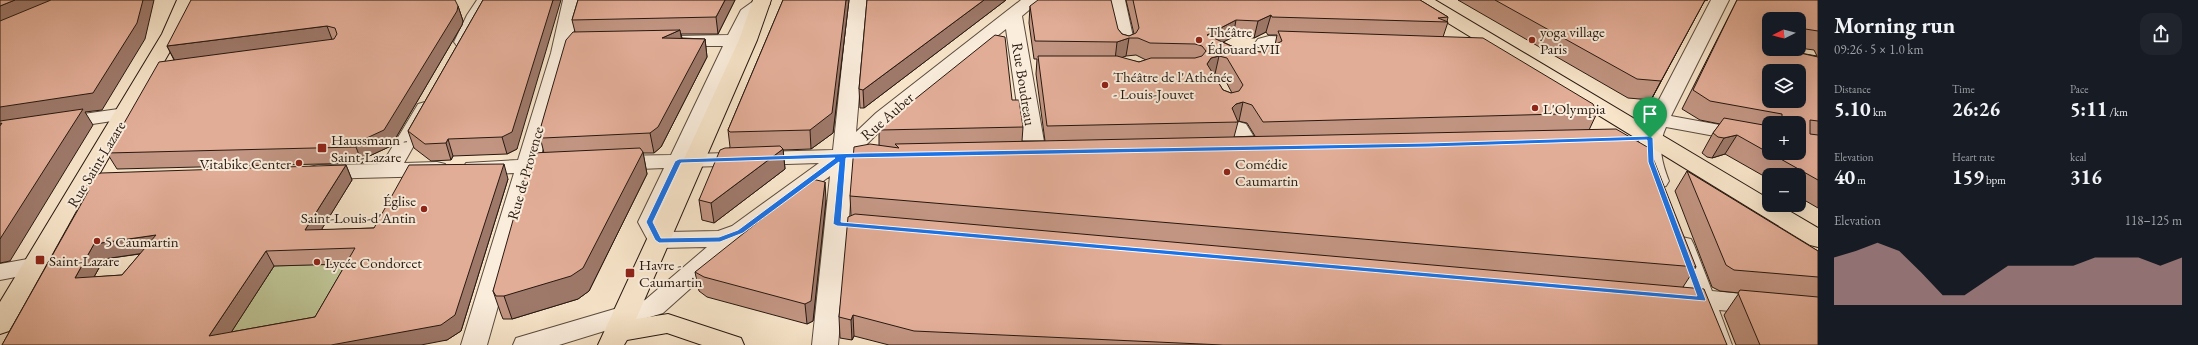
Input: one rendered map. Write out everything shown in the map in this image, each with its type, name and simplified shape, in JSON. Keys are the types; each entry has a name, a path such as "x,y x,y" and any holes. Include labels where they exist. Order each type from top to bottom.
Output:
{"main road":[{"name":"Rue Saint-Lazare","path":"0,324 33,266 87,180 171,34 186,0"},
{"path":"1422,0 1615,115 1654,129 1677,154 1818,240"},
{"path":"618,331 659,240 686,161 742,40 762,2"},
{"path":"618,331 656,324 664,313 731,345"}],"street":[{"name":"Rue de Provence","path":"474,345 563,44 572,0"},
{"path":"825,345 858,0"},
{"name":"Rue Auber","path":"664,313 741,231 842,156 882,117 1032,0"},
{"path":"1116,0 1126,57"},
{"path":"453,60 472,26 476,3"},
{"path":"1665,199 1651,162 1654,129 1712,6"},
{"name":"Rue Boudreau","path":"1013,15 1028,66 1034,153"},
{"path":"661,42 742,40"},
{"path":"1264,43 1269,41 1323,43"},
{"path":"563,44 582,44"},
{"path":"1466,48 1505,49"},
{"path":"149,72 171,69"},
{"path":"389,170 433,93"},
{"path":"0,132 125,114"},
{"path":"1619,139 1654,129 1692,126 1762,139"},
{"path":"1239,128 1250,148"},
{"path":"599,164 901,155"},
{"path":"301,173 576,164"},
{"path":"87,180 109,179"},
{"path":"1673,222 1719,345"},
{"path":"837,224 904,230"},
{"name":"Rue Auber","path":"659,240 720,239 741,231"},
{"path":"3,272 33,266"},
{"path":"1656,296 1818,310"},
{"path":"526,345 618,331"}],"green space":[{"path":"361,263 323,333 223,345 274,266"}],"building":[{"path":"0,0 15,0 0,6"},
{"path":"51,0 143,0 137,23 93,93 0,107 0,21"},
{"path":"191,0 455,0 458,6 457,11 384,130 358,142 356,147 107,153 159,62 334,39 337,34 335,28 327,26 167,46"},
{"path":"483,0 553,0 512,132 502,137 448,139 446,143 425,144 408,131"},
{"path":"578,0 725,0 716,17 572,20"},
{"path":"783,0 846,0 832,113 810,130 730,132 728,130"},
{"path":"867,0 984,0 863,90 859,89"},
{"path":"1038,0 1111,0 1118,29 1122,34 1129,36 1136,33 1139,28 1133,0 1420,0 1448,17 1438,18 1448,22 1272,17 1271,15 1258,21 1236,20 1207,35 1242,51 1261,52 1282,41 1278,31 1483,38 1593,104 1597,113 1263,122 1252,105 1243,102 1236,104 1232,108 1238,122 1047,126 1038,56 1117,56 1139,62 1151,58 1195,58 1202,56 1206,51 1202,46 1195,44 1150,43 1138,38 1129,38 1117,42 1035,41 1030,6","holes":["1219,56 1227,58 1243,85 1239,91 1231,93 1223,90 1207,64 1211,58"]},
{"path":"1495,0 1705,0 1661,81 1637,79"},
{"path":"1737,0 1818,0 1818,31 1806,29 1806,12 1762,12 1762,56 1806,56 1806,54 1818,57 1818,121 1810,120 1810,134 1818,135 1818,180 1806,173 1806,168 1797,168 1782,160 1806,160 1806,116 1782,116 1782,114 1710,101 1693,90"},
{"path":"680,30 662,38 705,39 658,127 650,133 543,138 539,133 566,40 573,32"},
{"path":"995,35 1005,37 1012,100 1019,100 1023,127 880,130 879,128"},
{"path":"83,109 0,239 0,126 2,123 0,124 0,121"},
{"path":"1724,118 1762,125 1762,149 1737,135 1724,138 1718,137 1713,133"},
{"path":"1616,129 1649,148 1696,267 850,196 854,147 870,144 899,148 895,144"},
{"path":"780,146 783,149 711,203 699,200 720,150 725,148"},
{"path":"640,148 643,152 583,268 571,276 504,296 496,296 493,291 532,153"},
{"path":"504,164 455,315 441,325 331,345 2,345 89,190 84,191 91,177 101,173 346,165 305,230 374,228 409,165","holes":["156,235 122,275 75,278 94,244","355,248 315,317 209,336 266,251"]},
{"path":"1687,171 1818,251 1818,277 1734,270 1726,265"},
{"path":"812,179 825,182 811,301 805,304 704,277 695,272"},
{"path":"855,214 1704,289 1727,345 1223,345 914,331 853,315 851,320 839,317 848,217"},
{"path":"1740,290 1818,297 1818,345 1760,345 1738,293"}],"place":[{"name":"Théâtre Édouard VII","path":"1199,40"},
{"name":"yoga village Paris","path":"1532,40"},
{"name":"Théâtre de l'Athénée - Louis-Jouvet","path":"1105,85"},
{"name":"L'Olympia","path":"1535,108"},
{"name":"Haussmann - Saint-Lazare","path":"322,148"},
{"name":"Vitabike Center","path":"299,163"},
{"name":"Comédie Caumartin","path":"1227,172"},
{"name":"Église Saint-Louis-d'Antin","path":"424,209"},
{"name":"5 Caumartin","path":"97,241"},
{"name":"Saint-Lazare","path":"40,260"},
{"name":"Lycée Condorcet","path":"317,262"},
{"name":"Havre - Caumartin","path":"630,273"}],"route":[{"path":"1650,138 1651,162 1702,300 837,224 842,173 842,156 741,231 720,239 659,240 650,222 679,161 862,155 1429,145 1595,141 1650,138"}]}
